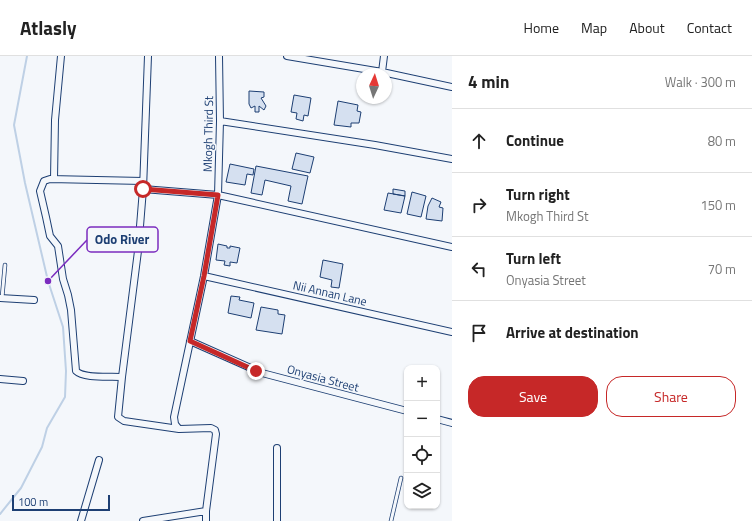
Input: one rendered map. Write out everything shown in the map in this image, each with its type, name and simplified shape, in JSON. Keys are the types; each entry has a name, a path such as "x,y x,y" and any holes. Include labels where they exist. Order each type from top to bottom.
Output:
{"street":[{"path":"54,179 56,120 61,56"},
{"path":"148,56 143,189 138,259 118,417 120,420 212,428 215,430 216,434 206,521"},
{"name":"Mkogh Third St","path":"177,426 174,417 204,276 218,195 220,121 219,56"},
{"path":"286,56 358,68"},
{"path":"382,68 384,56"},
{"path":"392,74 452,87"},
{"path":"220,121 375,145 452,159"},
{"path":"122,377 87,376 76,371 71,310 68,295 62,279 58,246 50,236 40,191 44,181 54,179 143,181"},
{"path":"143,189 218,195 452,248"},
{"name":"Nii Annan Lane","path":"204,276 452,332"},
{"path":"1,298 34,300"},
{"name":"Onyasia Street","path":"190,341 262,373 404,410"},
{"path":"0,379 23,381"},
{"path":"440,420 452,423"},
{"path":"277,448 277,521"},
{"path":"81,521 99,460"},
{"path":"143,521 206,511"}],"lane":[{"path":"1,298 5,265"},
{"path":"390,521 401,478"}],"building":[{"path":"249,91 264,92 264,97 261,98 266,106 264,110 259,106 259,112 255,112 255,106 251,108 249,104"},
{"path":"294,95 311,98 308,116 304,115 303,121 296,119 297,113 291,112"},
{"path":"338,101 358,105 357,111 361,112 359,123 351,123 351,127 334,125"},
{"path":"296,153 314,157 310,173 292,169"},
{"path":"230,164 254,169 253,175 247,174 245,185 226,182"},
{"path":"256,166 308,176 302,204 288,201 291,186 265,180 262,195 251,193"},
{"path":"393,189 405,191 405,196 393,194"},
{"path":"412,192 426,196 421,217 407,214"},
{"path":"388,193 405,196 401,213 384,210"},
{"path":"432,198 441,202 439,207 443,208 442,221 426,219 428,206"},
{"path":"218,244 227,246 227,248 230,248 230,246 240,248 237,263 230,262 230,266 224,265 225,261 216,260"},
{"path":"323,260 343,264 339,288 331,287 332,280 320,277"},
{"path":"231,296 240,297 239,300 254,303 251,318 228,313"},
{"path":"261,307 278,310 278,314 285,315 282,334 256,330"}],"waterway":[{"path":"0,514 21,488 42,447 47,428 65,397 66,371 63,327 48,281 25,183 14,125 27,56"}],"place":[{"name":"Odo River","path":"48,281"}],"route":[{"path":"143,189 218,195 204,276 190,341 256,371"}]}
